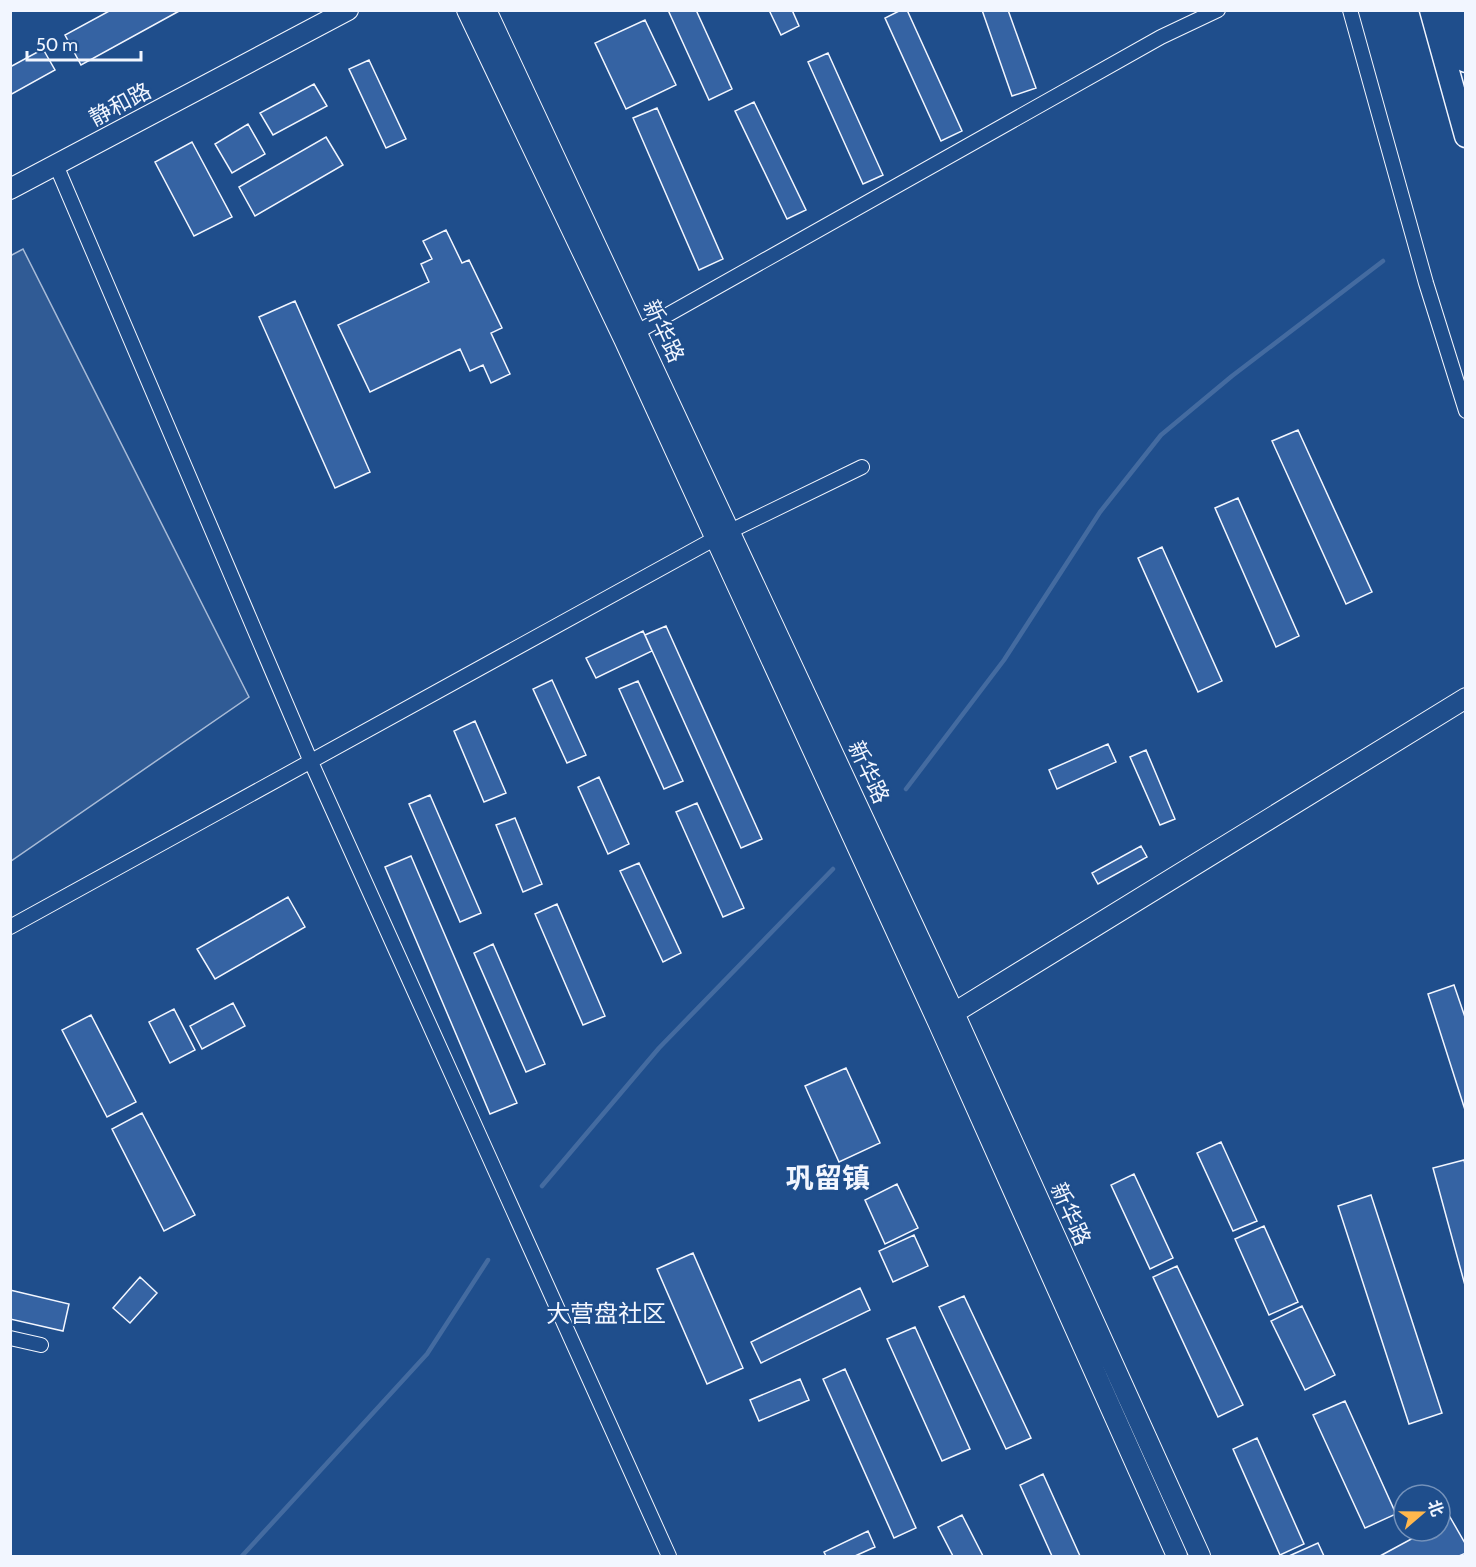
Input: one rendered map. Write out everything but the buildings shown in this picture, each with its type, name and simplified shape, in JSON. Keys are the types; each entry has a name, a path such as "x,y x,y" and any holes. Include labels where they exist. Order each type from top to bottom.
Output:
{"main road":[{"name":"静和路","path":"10,189 348,10"},
{"name":"新华路","path":"467,10 631,335"},
{"name":"新华路","path":"486,10 723,535 1200,1557"},
{"path":"1431,10 1466,136"},
{"path":"1452,10 1466,61"},
{"path":"946,1017 1466,698"},
{"name":"新华路","path":"946,1017 1177,1557"}],"street":[{"path":"631,335 1161,37 1218,10"},
{"path":"1350,10 1426,284 1466,411"},
{"path":"56,165 311,762 669,1557"},
{"path":"10,927 723,535 862,467"},
{"path":"10,1338 41,1345"}],"shaded area":[{"path":"23,249 249,697 11,861 10,256"}],"waterway":[{"path":"906,789 1004,660 1100,512 1161,435 1232,376 1383,261"},
{"path":"542,1186 659,1048 833,869"},
{"path":"242,1556 427,1354 488,1260"}],"district":[{"name":"巩留镇","path":"828,1178"},
{"name":"大营盘社区","path":"606,1314"}]}
